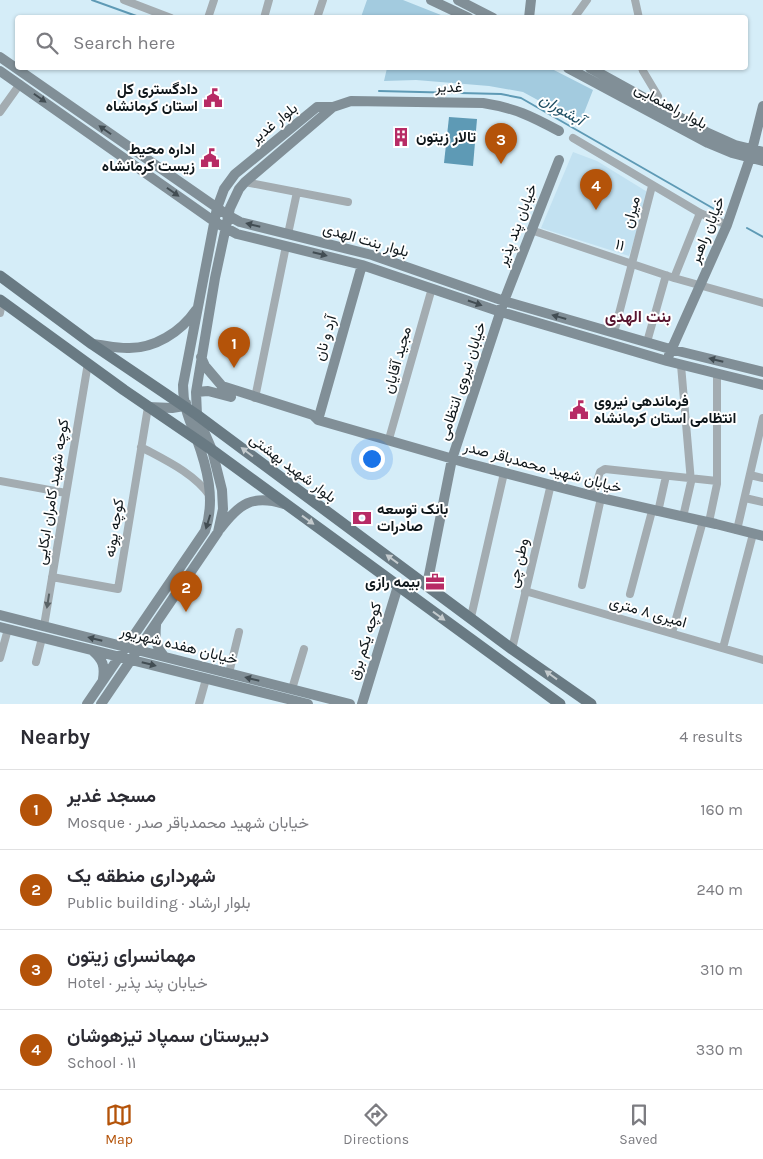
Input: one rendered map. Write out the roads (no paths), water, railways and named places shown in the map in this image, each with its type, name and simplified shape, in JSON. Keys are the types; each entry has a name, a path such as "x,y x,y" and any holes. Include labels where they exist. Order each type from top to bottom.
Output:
{"main road":[{"path":"431,0 463,15"},
{"path":"458,0 472,3 489,15"},
{"path":"529,15 530,0"},
{"name":"بلوار بنت الهدی","path":"0,57 15,67"},
{"name":"بلوار بنت الهدی","path":"0,70 215,222 236,234 362,264 501,312 681,365 763,385"},
{"name":"بلوار بنت الهدی","path":"19,70 240,222 372,255 504,301 670,349 763,372"},
{"name":"بلوار راهنمایی","path":"572,70 732,154 763,152"},
{"name":"بلوار راهنمایی","path":"594,70 763,161"},
{"name":"غدیر","path":"333,107 351,102 483,103 522,111 559,131"},
{"name":"خیابان راهبر","path":"667,361 670,349 701,285 726,225 751,154 763,106"},
{"name":"بلوار غدیر","path":"184,406 183,385 217,208 224,188 235,174 317,107 333,107"},
{"name":"بلوار غدیر","path":"197,415 196,392 200,357 215,278 233,201 245,182 333,107"},
{"name":"خیابان پند پذیر","path":"501,312 559,160"},
{"name":"آرد و نان","path":"318,420 362,264"},
{"name":"بلوار شهید بهشتی","path":"0,276 92,344 197,415 512,649 590,704"},
{"path":"1,305 212,450 560,704"},
{"path":"92,344 126,348 150,344 170,335 191,318 198,308"},
{"name":"خیابان نیروی انتظامی","path":"427,585 452,459 501,312"},
{"name":"خیابان شهید محمدباقر صدر","path":"200,357 222,386 313,415 318,420 504,473 763,536"},
{"name":"خیابان شهید محمدباقر صدر","path":"196,392 208,390 312,422 318,420"},
{"path":"148,407 172,408 184,406 196,392"},
{"path":"87,704 205,531 210,517 211,497 206,470 184,406"},
{"path":"197,415 212,450 218,470 223,502 218,532"},
{"path":"252,480 256,470 264,465"},
{"path":"101,704 233,511 249,502 262,500 286,504"},
{"path":"174,575 184,582"},
{"name":"کوچه یکم برق","path":"362,704 398,586"},
{"name":"خیابان هفده شهریور","path":"0,615 229,673 308,704"},
{"path":"157,623 156,644 164,656"},
{"name":"خیابان هفده شهریور","path":"4,628 206,679 350,704"},
{"path":"92,650 104,663 103,680"}],"street":[{"path":"124,0 163,15"},
{"path":"209,15 214,0"},
{"path":"265,15 269,0"},
{"path":"318,15 323,0"},
{"path":"576,15 587,0"},
{"path":"636,0 638,15"},
{"path":"643,70 658,96"},
{"path":"0,112 20,84"},
{"path":"0,98 10,98"},
{"path":"573,138 652,186 700,213 726,225"},
{"path":"245,182 348,202"},
{"name":"میران","path":"614,333 652,186"},
{"path":"288,234 297,192"},
{"path":"674,278 700,213"},
{"name":"۱۱","path":"531,230 674,278 763,303"},
{"path":"255,398 286,246"},
{"path":"647,342 666,275"},
{"name":"مجید آقایان","path":"389,439 432,288"},
{"name":"کوچه شهید کامران ابکایی","path":"44,626 88,363"},
{"path":"681,365 690,479 683,517"},
{"path":"672,633 717,481 717,374"},
{"name":"کوچه پونه","path":"52,577 118,589 148,407"},
{"path":"737,530 750,475 759,453 763,418"},
{"path":"141,447 177,467 205,489 211,497"},
{"path":"582,585 600,472 605,469 717,481"},
{"path":"471,617 504,473"},
{"path":"750,475 763,478"},
{"path":"630,594 666,476"},
{"path":"0,481 66,493"},
{"name":"وطن چی","path":"512,649 550,484"},
{"path":"744,498 763,502"},
{"path":"723,648 752,534"},
{"name":"امیری ۸ متری","path":"525,592 763,660"},
{"path":"0,658 4,628"},
{"path":"229,673 239,632"},
{"path":"36,662 42,638"},
{"path":"285,694 304,649"},
{"path":"199,704 206,679"}],"waterway":[{"name":"آبشوران","path":"92,0 134,15"},
{"name":"آبشوران","path":"379,91 501,94 521,98 716,210"},
{"name":"آبشوران","path":"747,228 763,237"}],"place":[{"name":"دادگستری کل استان کرمانشاه","path":"213,98"},
{"name":"تالار زیتون","path":"401,137"},
{"name":"اداره محیط زیست کرمانشاه","path":"210,158"},
{"name":"مهمانسرای زیتون","path":"501,164"},
{"name":"دبیرستان سمپاد تیزهوشان","path":"596,210"},
{"name":"مسجد غدیر","path":"234,368"},
{"name":"فرماندهی نیروی انتظامی استان کرمانشاه","path":"579,410"},
{"name":"بانک توسعه صادرات","path":"362,518"},
{"name":"بیمه رازی","path":"435,582"},
{"name":"شهرداری منطقه یک","path":"186,612"}],"district":[{"name":"بنت الهدی","path":"638,316"}]}
